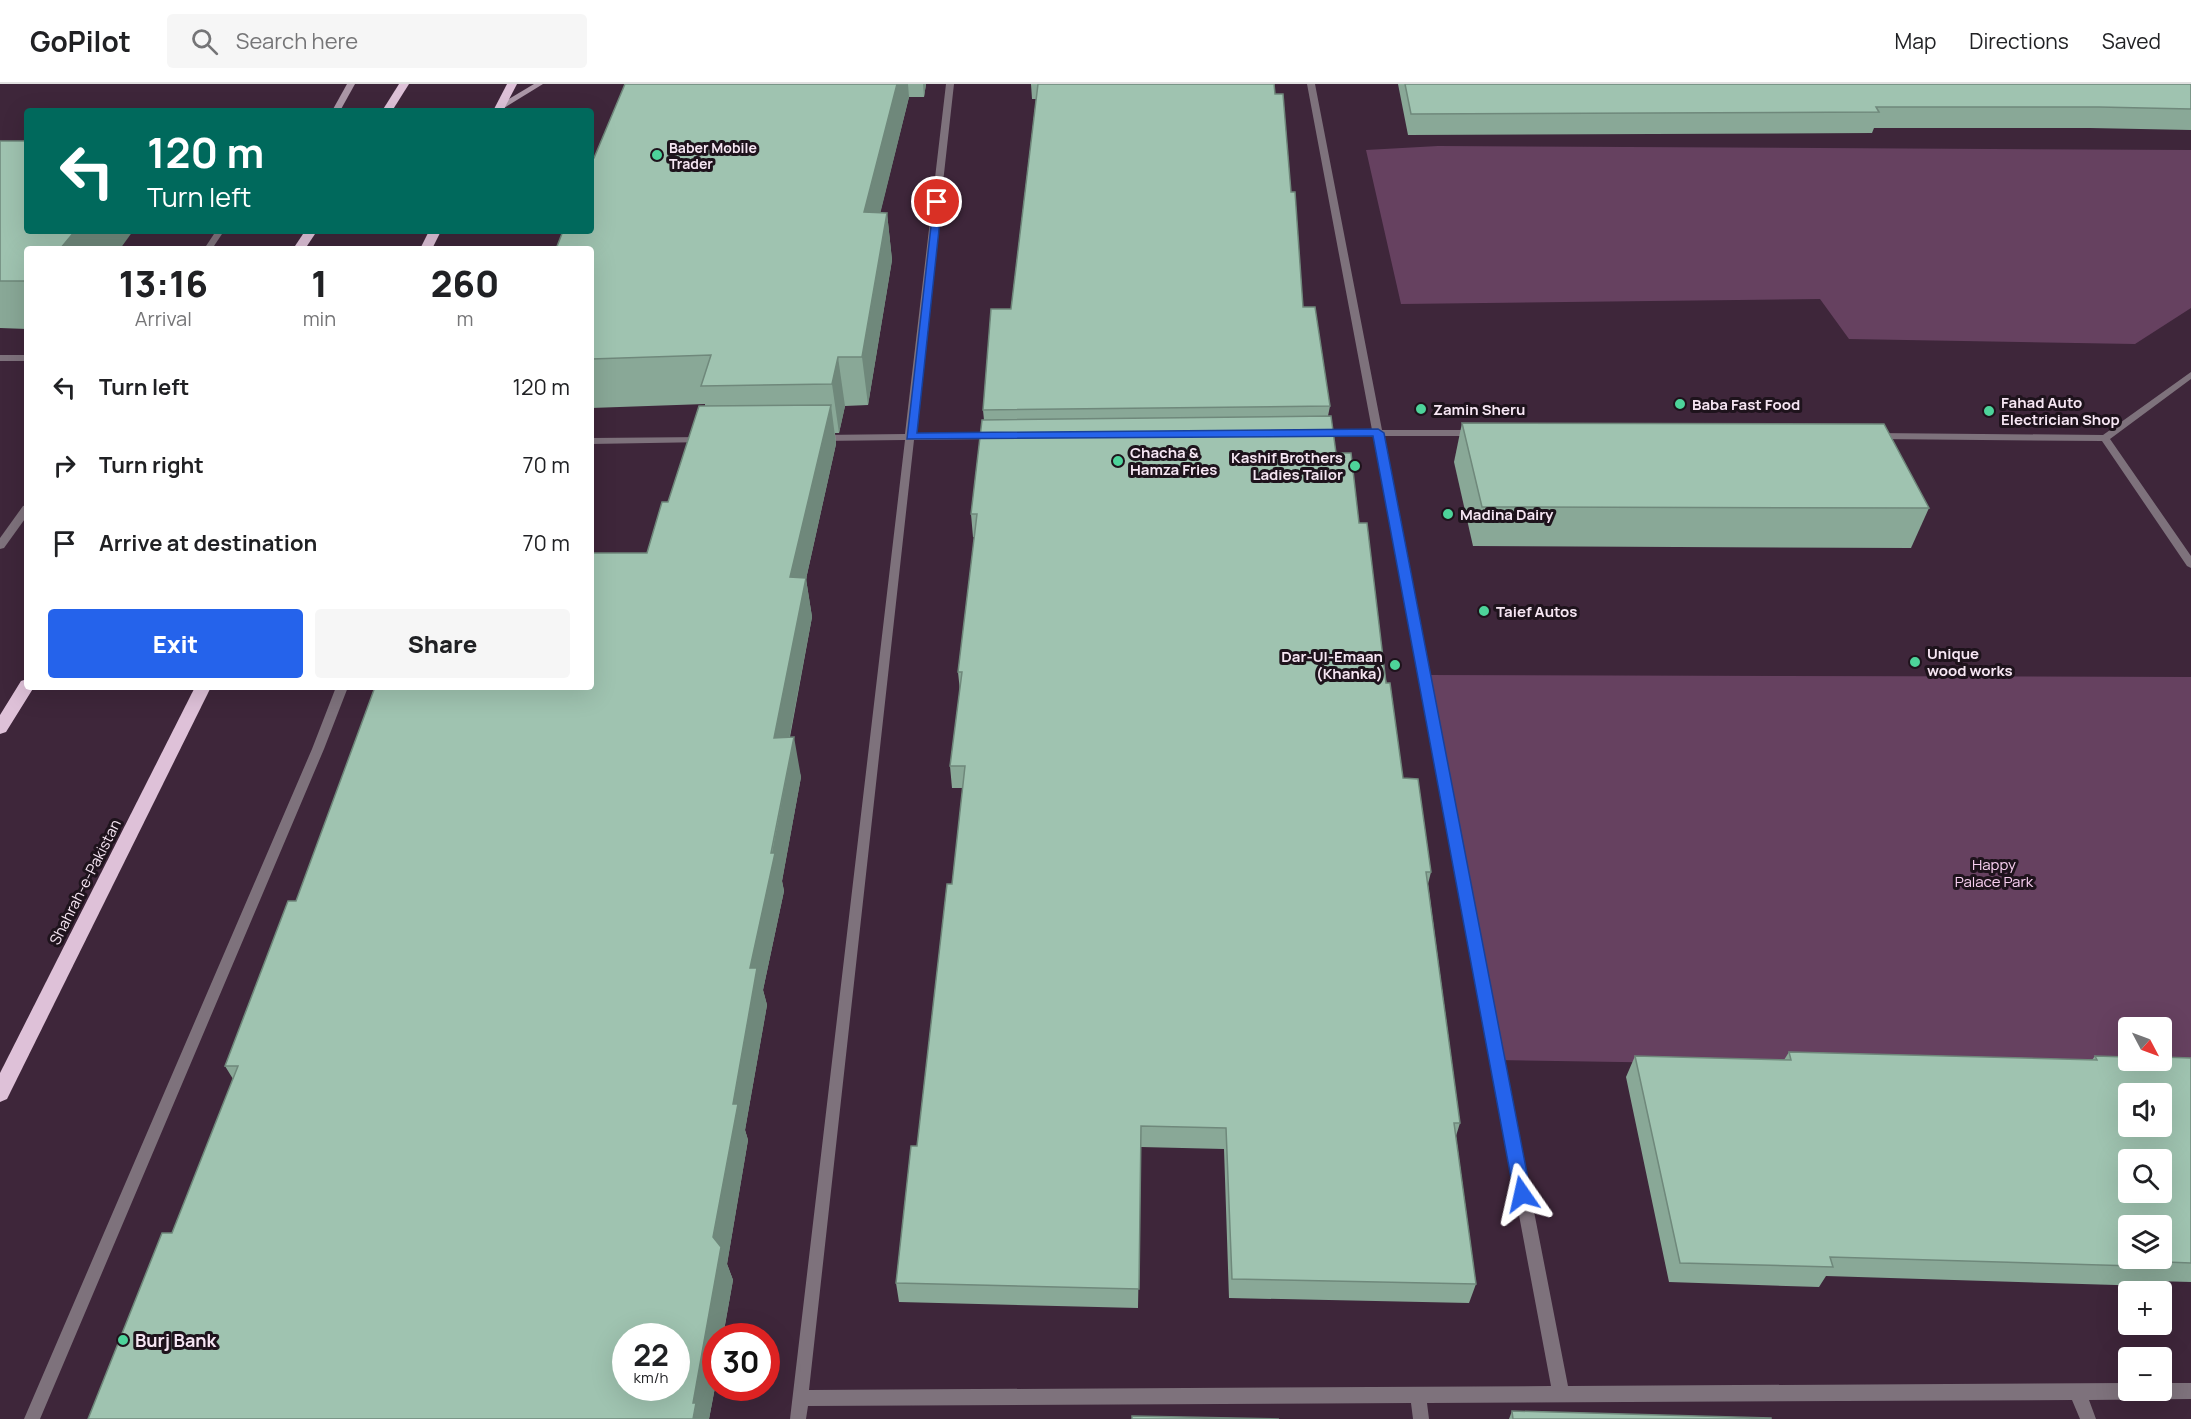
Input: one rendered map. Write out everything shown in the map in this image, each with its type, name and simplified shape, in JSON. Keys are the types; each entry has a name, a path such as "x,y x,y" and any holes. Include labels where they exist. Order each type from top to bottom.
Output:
{"highway":[{"path":"389,108 404,84"},
{"path":"499,108 512,84"},
{"path":"0,728 24,690"},
{"name":"Shahrah-e-Pakistan","path":"0,1092 201,690"}],"main road":[{"path":"338,108 351,84"},
{"path":"499,108 539,84"}],"street":[{"path":"798,1419 950,84"},
{"path":"1311,84 1561,1394"},
{"path":"0,358 24,358"},
{"path":"1867,436 2105,438 2191,375"},
{"path":"1306,433 1485,434"},
{"path":"804,438 1007,436"},
{"path":"2105,438 2191,564"},
{"path":"594,441 721,439"},
{"path":"0,546 24,512"},
{"path":"32,1419 304,782 341,690"},
{"path":"2077,1391 2088,1419"},
{"path":"801,1398 2191,1391"},
{"path":"1418,1394 1421,1419"}],"green space":[{"path":"1438,146 2191,150 2191,308 2135,344 1849,339 1820,299 1401,304 1366,150"},
{"name":"Happy Palace Park","path":"1424,675 2191,677 2191,1071 2172,1071 2172,1017 2118,1017 2118,1070 1497,1060"}],"building":[{"path":"625,84 897,84 864,212 887,213 862,357 838,357 832,384 701,386 711,355 594,359 594,246 557,246 562,234 594,234 594,158"},
{"path":"1038,84 1274,84 1275,94 1283,94 1291,192 1295,192 1303,307 1315,307 1330,406 983,410 991,309 1011,309"},
{"path":"1405,84 2191,84 2191,109 1876,107 1879,112 1411,114"},
{"path":"0,141 24,141 24,234 72,234 62,246 24,246 24,281 0,281"},
{"path":"831,405 790,577 806,578 774,738 794,737 771,853 775,853 750,968 757,968 733,1104 738,1104 713,1237 721,1247 707,1323 702,1323 702,1353 693,1403 696,1403 693,1419 88,1419 162,1233 172,1233 238,1066 225,1066 288,901 296,901 374,690 594,690 594,553 647,553 662,502 668,502 699,406"},
{"path":"1331,416 1336,453 1351,453 1359,523 1367,523 1386,683 1390,683 1403,778 1418,779 1431,872 1426,872 1460,1123 1454,1123 1476,1284 1232,1279 1226,1128 1141,1126 1139,1289 896,1283 911,1146 917,1146 947,884 952,884 965,766 950,766 962,672 958,672 977,514 971,514 982,420"},
{"path":"1462,423 1884,424 1929,508 1482,507"},
{"path":"1789,1052 2097,1060 2095,1056 2118,1057 2118,1071 2172,1071 2172,1057 2191,1058 2191,1263 2172,1262 2172,1215 2118,1215 2118,1265 1830,1257 1833,1267 1680,1263 1635,1056 1791,1060"},
{"path":"1512,1411 1771,1418 1771,1419 1513,1419"},
{"path":"1132,1416 1279,1419 1132,1419"}],"place":[{"name":"Baber Mobile Trader","path":"657,155"},
{"name":"Baba Fast Food","path":"1680,404"},
{"name":"Zamin Sheru","path":"1421,409"},
{"name":"Fahad Auto Electrician Shop","path":"1989,411"},
{"name":"Chacha & Hamza Fries","path":"1118,461"},
{"name":"Kashif Brothers Ladies Tailor","path":"1355,466"},
{"name":"Madina Dairy","path":"1448,514"},
{"name":"Taief Autos","path":"1484,611"},
{"name":"Unique wood works","path":"1915,662"},
{"name":"Dar-Ul-Emaan (Khanka)","path":"1395,665"},
{"name":"Burj Bank","path":"123,1340"}],"route":[{"path":"937,202 911,437 1378,433 1522,1194"}]}
